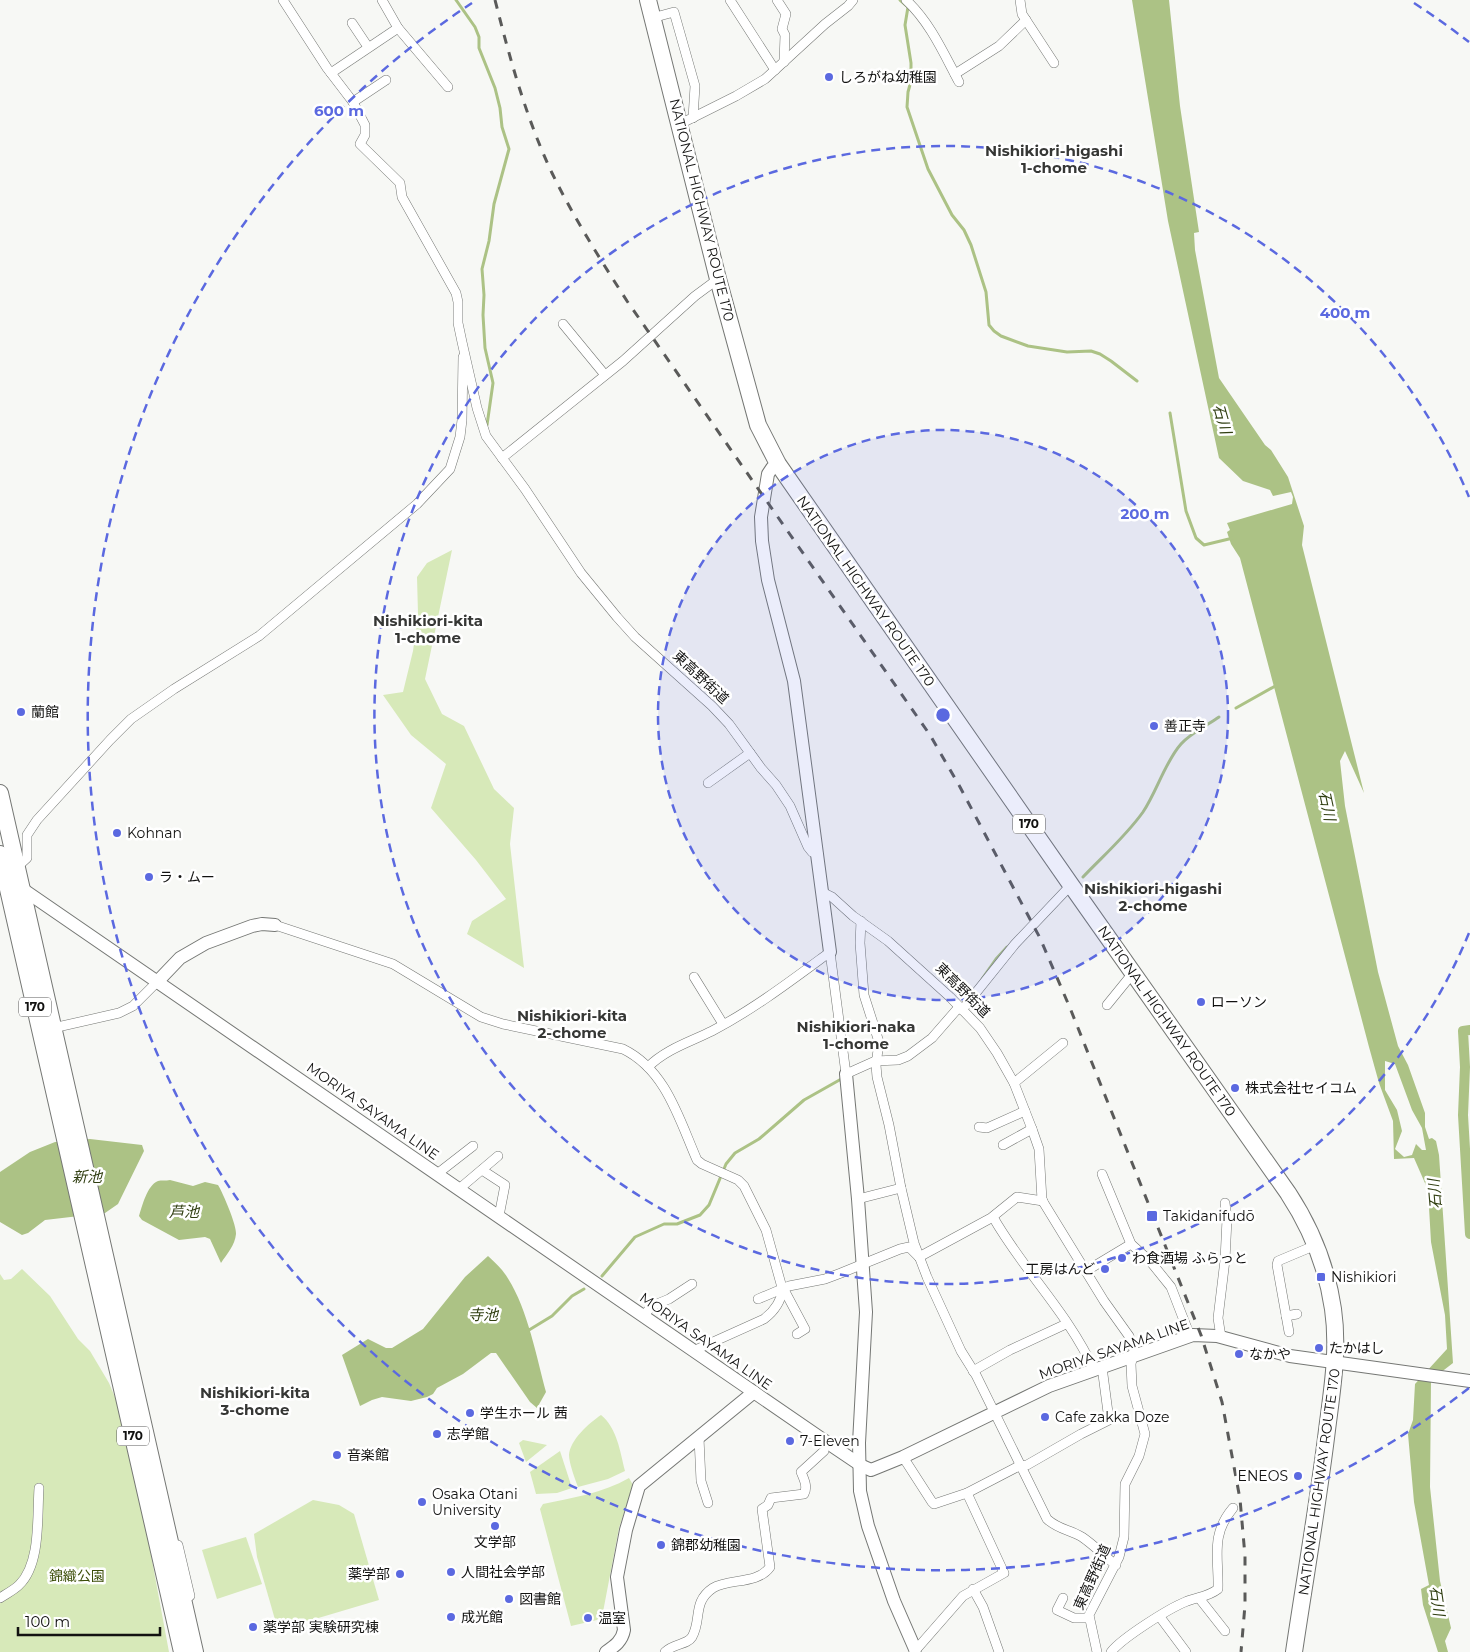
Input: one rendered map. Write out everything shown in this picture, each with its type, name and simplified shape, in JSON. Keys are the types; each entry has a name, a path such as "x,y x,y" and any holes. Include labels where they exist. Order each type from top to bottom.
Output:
{"highway":[{"name":"NATIONAL HIGHWAY ROUTE 170","path":"648,0 652,18 686,121 718,279 758,425 778,464 1288,1193 1302,1214 1316,1245 1333,1309 1336,1362 1324,1460 1294,1652"},
{"name":"170","path":"0,793 7,873 21,888 53,1028 71,1135"},
{"name":"170","path":"0,854 7,873 195,1652"},
{"name":"170","path":"168,1542 182,1652"}],"main road":[{"path":"778,464 768,474 761,517 762,541 768,580 794,680 830,952"},
{"name":"MORIYA SAYAMA LINE","path":"21,888 859,1464 871,1470 903,1457 1049,1386 1190,1336 1221,1337 1290,1356 1470,1381"},
{"path":"158,981 180,958 206,943 252,926 262,924 275,925"},
{"path":"846,1074 866,1312 859,1443 860,1491 868,1526 894,1601 915,1651"},
{"path":"606,1652 623,1637 624,1630 617,1577 626,1530 638,1486 754,1392"}],"street":[{"path":"284,0 352,102 386,80"},
{"path":"382,0 398,28 448,87"},
{"path":"730,0 775,70"},
{"path":"777,0 786,14 782,29 785,35 784,62"},
{"path":"686,121 765,79 854,0"},
{"path":"906,0 925,21 957,78 999,46 1026,20"},
{"path":"1020,0 1022,14 1054,63"},
{"path":"652,18 674,12 695,86 686,121"},
{"path":"352,23 368,47"},
{"path":"331,73 398,28"},
{"name":"東高野街道","path":"352,102 365,126 365,135 360,144 400,182 402,197 444,276 456,293 458,323 481,423 486,436 581,573 617,617 635,637 712,706 729,724 776,785 790,806 808,847 812,852 818,854"},
{"path":"502,458 605,376 695,296 718,279"},
{"path":"563,324 605,376"},
{"path":"7,873 27,858 27,835 37,820 119,730 174,689 259,636 417,504 450,469 454,460 462,420 462,362 464,349"},
{"path":"708,783 750,753"},
{"path":"648,1067 683,1043 711,1031 779,990 830,952 846,1074 876,1061 898,1060 916,1052 932,1038 1015,944 1071,885"},
{"name":"東高野街道","path":"822,892 832,897 888,941 980,1028 1014,1083 1032,1129 1038,1149 1043,1201 1104,1301 1129,1336 1134,1350 1132,1386 1145,1434 1139,1456 1125,1484 1124,1537 1116,1565 1094,1603 1089,1618 1097,1652"},
{"path":"861,921 860,943 864,995 879,1042 876,1061 877,1077 914,1243 926,1277 961,1351 974,1371 1047,1519 1057,1528 1075,1533 1083,1538 1116,1565"},
{"path":"275,925 393,964 481,1017 503,1024 623,1050 635,1055 659,1079 697,1160 738,1180 744,1186 766,1230 780,1279 805,1329"},
{"path":"1107,1005 1134,973"},
{"path":"694,977 723,1024"},
{"path":"53,1028 119,1013 132,1006 158,981"},
{"path":"1014,1083 1063,1043"},
{"path":"979,1127 987,1128 1025,1111"},
{"path":"1003,1145 1032,1129"},
{"path":"437,1174 473,1146"},
{"path":"459,1189 498,1156"},
{"path":"482,1170 505,1185 499,1216"},
{"path":"1102,1174 1131,1244 1150,1260 1171,1287 1190,1336"},
{"path":"858,1199 901,1188"},
{"path":"919,1257 993,1217 1016,1197 1043,1201"},
{"path":"1221,1337 1218,1318 1225,1260 1227,1219 1225,1203"},
{"path":"903,1457 934,1504 967,1493 1021,1466 1027,1465 1110,1420 1098,1369 1006,1240 993,1217"},
{"path":"1086,1271 1131,1244"},
{"path":"1289,1332 1277,1265 1278,1261 1316,1245"},
{"path":"758,1298 784,1288 825,1279 900,1249 909,1247 919,1257"},
{"path":"643,1316 652,1306 669,1299 692,1284"},
{"path":"693,1350 772,1313 779,1303 784,1288"},
{"path":"1286,1316 1297,1314"},
{"path":"974,1371 1010,1350 1066,1324"},
{"path":"699,1438 701,1481 708,1503"},
{"path":"666,1652 674,1645 687,1642 691,1638 698,1609 705,1594 721,1584 749,1579 767,1571 770,1567 762,1509 768,1505 771,1498 804,1494 806,1492 806,1484 801,1472 824,1451"},
{"path":"0,1598 20,1585 29,1570 37,1539 39,1488"},
{"path":"915,1651 963,1596 1004,1573 967,1493"},
{"path":"1115,1650 1138,1630 1186,1602 1211,1595 1218,1589 1216,1565 1219,1532 1222,1523 1233,1508"},
{"path":"168,1542 202,1652"},
{"path":"973,1589 983,1607 1000,1652"},
{"path":"1063,1598 1057,1610 1074,1618 1089,1618"},
{"path":"1200,1598 1224,1631"},
{"path":"1160,1617 1186,1652"}],"green space":[{"path":"452,550 425,679 442,714 464,726 494,789 514,808 510,844 524,968 467,934 472,921 506,899 476,860 431,808 446,764 411,735 383,695 403,692 413,651 418,614 417,577 427,563"},
{"name":"錦織公園","path":"22,1269 50,1296 78,1339 90,1351 109,1383 120,1409 136,1474 169,1652 0,1652 0,1274 4,1280 11,1279"},
{"path":"601,1415 611,1426 614,1433 625,1471 608,1479 578,1487 570,1462 570,1449 581,1432"},
{"path":"523,1440 547,1445 526,1462 519,1443"},
{"path":"560,1451 572,1488 557,1493 536,1494 530,1472"},
{"path":"629,1478 633,1485 619,1528 603,1612 597,1620 571,1626 540,1509 543,1504 598,1491"},
{"path":"313,1500 339,1505 354,1514 379,1600 278,1630 257,1557 254,1534"},
{"path":"246,1537 262,1584 217,1599 202,1550"}],"water":[{"name":"石川","path":"1132,0 1169,0 1180,106 1199,232 1194,233 1195,250 1219,378 1288,477 1304,526 1302,545 1364,793 1345,751 1340,761 1345,806 1378,972 1398,1046 1408,1065 1425,1113 1425,1127 1429,1139 1432,1138 1436,1141 1439,1155 1453,1363 1431,1380 1430,1487 1440,1581 1451,1628 1445,1641 1448,1652 1438,1652 1423,1605 1421,1589 1429,1585 1414,1502 1408,1434 1413,1420 1415,1384 1447,1349 1445,1315 1431,1242 1428,1190 1414,1158 1394,1159 1393,1121 1379,1083 1369,1047 1240,558 1231,544 1227,532 1230,530 1227,523 1292,504 1293,497 1291,492 1273,496 1270,490 1243,481 1219,458 1168,221","holes":["1385,1061 1395,1064 1412,1110 1422,1128 1426,1150 1422,1150 1416,1144 1412,1155 1404,1157 1395,1149 1402,1131 1397,1110 1385,1090"]},
{"name":"新池","path":"90,1139 142,1145 144,1151 118,1204 105,1213 45,1220 28,1233 22,1235 0,1222 0,1172 30,1152 55,1142"},
{"name":"芦池","path":"170,1180 193,1186 205,1182 218,1185 236,1230 232,1246 221,1263 210,1239 205,1237 179,1240 142,1220 139,1216 154,1183"},
{"name":"寺池","path":"488,1256 510,1282 524,1312 546,1392 537,1408 530,1402 496,1353 491,1353 463,1374 437,1388 433,1394 427,1397 411,1401 382,1397 360,1406 342,1355 368,1339 386,1348 392,1348 423,1329 465,1277"}],"waterway":[{"path":"456,0 475,27 479,37 479,48 495,88 502,127 509,149 494,204 489,241 482,269 485,348 493,383 487,425"},
{"path":"900,0 908,7 905,25 911,63 911,81 907,107 928,169 952,215 964,230 971,245 986,292 989,325 1001,336 1028,346 1067,352 1091,351 1100,354 1137,381"},
{"path":"1170,413 1186,511 1196,538 1204,545 1233,538"},
{"path":"1236,708 1277,685"},
{"path":"1083,877 1122,838 1143,812 1175,751 1194,733 1219,717"},
{"path":"982,979 1007,947"},
{"path":"1470,1030 1463,1031 1465,1067 1463,1115 1470,1234"},
{"path":"602,1276 635,1237 664,1224 677,1224 700,1215 709,1205 726,1164 735,1153 759,1139 804,1100 843,1078"},
{"path":"526,1329 529,1330 552,1316 572,1296 584,1289"}],"railway":[{"path":"495,0 526,110 552,173 578,222 627,301 930,735 960,787 1040,938 1201,1335 1222,1402 1240,1499 1245,1556 1245,1605 1241,1652"}],"place":[{"name":"しろがね幼稚園","path":"829,77"},
{"name":"蘭館","path":"21,712"},
{"name":"善正寺","path":"1154,726"},
{"name":"Kohnan","path":"117,833"},
{"name":"ラ・ムー","path":"149,877"},
{"name":"ローソン","path":"1201,1002"},
{"name":"株式会社セイコム","path":"1235,1088"},
{"name":"Takidanifudō","path":"1152,1216"},
{"name":"わ食酒場 ふらっと","path":"1122,1258"},
{"name":"工房はんど","path":"1105,1269"},
{"name":"Nishikiori","path":"1321,1277"},
{"name":"たかはし","path":"1319,1348"},
{"name":"なかや","path":"1239,1354"},
{"name":"学生ホール 茜","path":"470,1413"},
{"name":"Cafe zakka Doze","path":"1045,1417"},
{"name":"志学館","path":"437,1434"},
{"name":"7-Eleven","path":"790,1441"},
{"name":"音楽館","path":"337,1455"},
{"name":"ENEOS","path":"1298,1476"},
{"name":"Osaka Otani University","path":"422,1502"},
{"name":"文学部","path":"495,1526"},
{"name":"錦郡幼稚園","path":"661,1545"},
{"name":"人間社会学部","path":"451,1572"},
{"name":"薬学部","path":"400,1574"},
{"name":"図書館","path":"509,1599"},
{"name":"成光館","path":"451,1617"},
{"name":"温室","path":"588,1618"},
{"name":"薬学部 実験研究棟","path":"253,1627"}],"district":[{"name":"Nishikiori-higashi 1-chome","path":"1054,160"},
{"name":"Nishikiori-kita 1-chome","path":"428,630"},
{"name":"Nishikiori-higashi 2-chome","path":"1153,898"},
{"name":"Nishikiori-kita 2-chome","path":"572,1024"},
{"name":"Nishikiori-naka 1-chome","path":"856,1036"},
{"name":"Nishikiori-kita 3-chome","path":"255,1402"}]}
